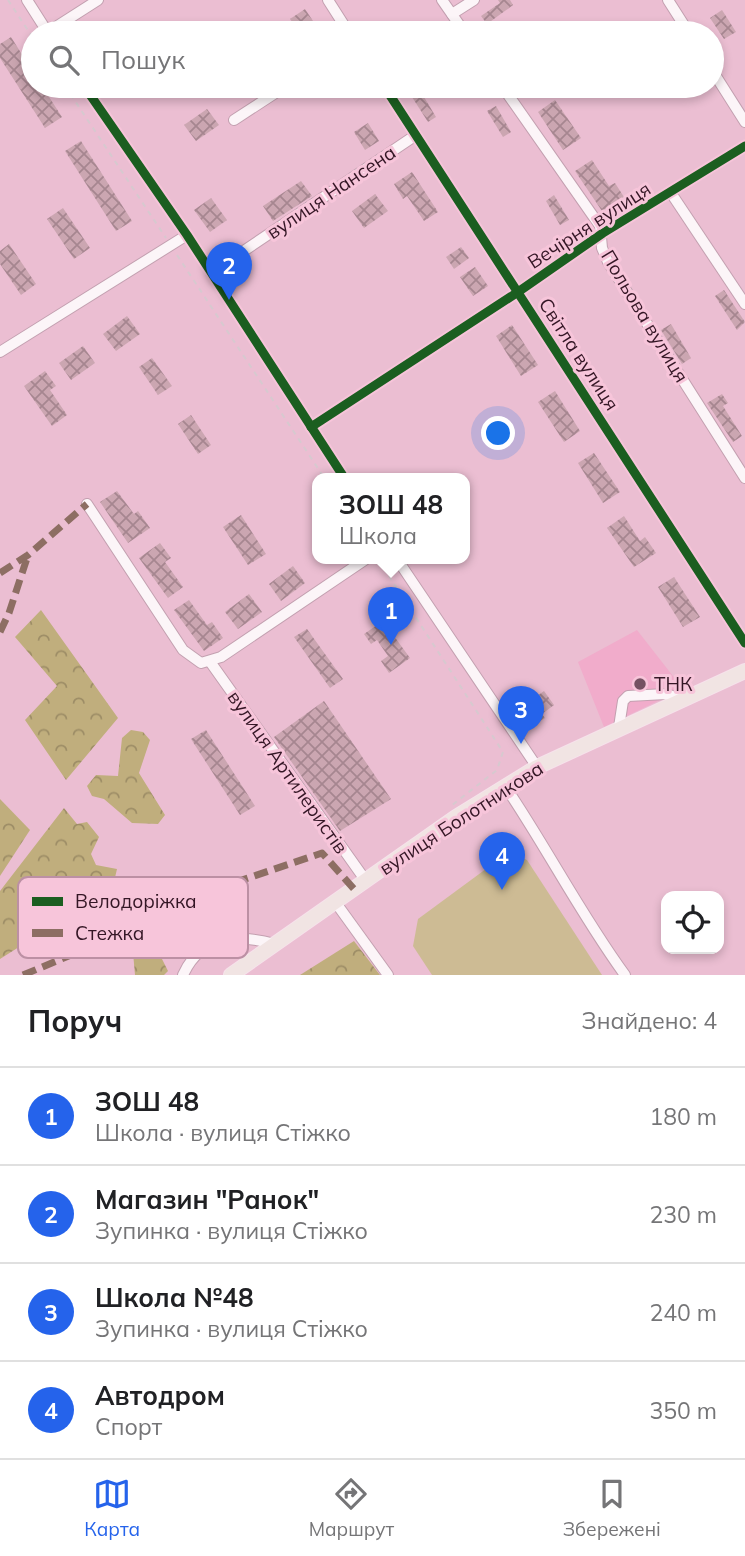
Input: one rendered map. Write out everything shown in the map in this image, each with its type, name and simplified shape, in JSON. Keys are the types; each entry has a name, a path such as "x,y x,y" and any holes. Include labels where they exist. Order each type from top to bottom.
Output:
{"main road":[{"name":"вулиця Болотникова","path":"231,975 505,786 537,767 745,671"}],"street":[{"path":"27,0 40,21"},
{"path":"66,21 98,0"},
{"path":"328,0 341,21"},
{"path":"442,0 457,21"},
{"path":"452,14 474,0"},
{"path":"668,0 681,21"},
{"path":"724,89 745,122"},
{"path":"92,98 187,235 341,473"},
{"path":"234,120 268,98"},
{"name":"Світла вулиця","path":"392,98 745,643"},
{"name":"Польова вулиця","path":"510,98 603,233 603,248 608,262 745,478"},
{"name":"вулиця Нансена","path":"211,273 416,135"},
{"name":"Вечірня вулиця","path":"312,427 519,292 603,233 745,146"},
{"path":"671,193 745,304"},
{"path":"0,352 187,235"},
{"name":"вулиця Артилеристів","path":"87,504 183,650 201,663 216,660 366,881"},
{"path":"216,660 359,564"},
{"path":"400,564 537,767"},
{"path":"619,727 622,701 628,696 666,694 681,699"},
{"path":"505,786 536,832 601,943 625,975"},
{"path":"336,902 388,975"},
{"path":"248,938 275,944"},
{"path":"183,975 194,958"}],"path":[{"path":"8,0 22,21"},
{"path":"73,98 321,473"},
{"path":"381,564 503,752 497,770 450,804"}],"shaded area":[{"path":"637,630 683,689 604,727 578,662"},
{"path":"509,852 527,860 602,975 432,975 413,946 418,919"}],"green space":[{"path":"41,610 118,718 66,780 25,720 57,686 15,637"},
{"path":"131,730 143,732 150,740 139,773 165,815 158,824 132,823 104,799 92,796 87,786 96,775 118,776 122,738"},
{"path":"0,799 30,830 0,876"},
{"path":"64,808 77,824 87,822 99,837 91,854 96,865 117,869 115,877 18,877 18,948 0,959 0,891"},
{"path":"354,941 380,975 300,975"},
{"path":"134,958 162,958 168,971 164,975 135,975"}],"building":[{"path":"498,0 510,0 513,5 491,21 485,21 481,16 500,3"},
{"path":"305,9 313,21 291,21 290,19"},
{"path":"722,10 736,32 724,39 724,21 712,21 710,18"},
{"path":"11,37 21,53 21,91 0,58 0,44"},
{"path":"26,98 50,98 62,117 45,128"},
{"path":"413,98 425,98 436,117 428,122"},
{"path":"555,100 581,138 563,150 538,112"},
{"path":"496,106 511,132 503,137 487,111"},
{"path":"207,109 219,125 196,141 184,125"},
{"path":"368,123 379,141 365,150 354,132"},
{"path":"81,141 132,221 116,231 65,151"},
{"path":"592,160 609,186 615,183 624,197 602,211 575,171"},
{"path":"412,172 438,212 424,221 407,196 403,199 394,184"},
{"path":"301,181 312,196 273,221 263,206"},
{"path":"375,194 388,211 364,228 352,211"},
{"path":"554,195 569,220 560,225 546,201"},
{"path":"211,198 227,220 210,232 194,210"},
{"path":"63,208 90,248 74,259 47,219"},
{"path":"9,244 36,284 21,295 0,264 0,251"},
{"path":"461,247 469,258 454,269 446,257"},
{"path":"475,267 488,286 473,296 460,277"},
{"path":"724,290 745,322 737,330 715,296"},
{"path":"127,316 140,334 116,351 103,334"},
{"path":"671,324 691,358 682,364 661,330"},
{"path":"512,325 538,365 521,376 496,336"},
{"path":"83,346 95,363 71,380 59,363"},
{"path":"152,358 172,386 158,395 139,367"},
{"path":"45,371 56,386 50,390 67,415 52,426 24,386"},
{"path":"555,391 580,431 564,442 538,402"},
{"path":"722,394 728,403 723,406 742,436 733,442 707,403"},
{"path":"191,415 211,445 198,454 178,424"},
{"path":"594,453 620,492 603,503 578,463"},
{"path":"117,491 134,514 138,511 150,528 128,543 100,502"},
{"path":"241,515 266,554 248,565 223,527"},
{"path":"624,516 640,541 645,537 656,553 634,567 607,528"},
{"path":"160,543 171,558 165,562 183,587 168,598 139,558"},
{"path":"293,566 305,583 281,601 269,584"},
{"path":"674,577 700,617 683,627 658,587"},
{"path":"249,594 262,612 238,629 225,612"},
{"path":"189,600 207,625 212,622 223,638 204,651 174,610"},
{"path":"383,621 410,658 389,673 381,661 388,656 377,640 371,644 364,634"},
{"path":"307,629 343,679 330,688 294,637"},
{"path":"544,691 554,705 542,714 545,718 531,727 525,719 533,715 525,705"},
{"path":"324,701 391,799 340,831 274,737"},
{"path":"206,730 255,806 240,815 191,739"}],"marked path":[{"path":"0,573 28,555 87,504"},
{"path":"0,632 28,555"},
{"path":"248,878 322,853 354,889"},
{"path":"23,975 64,958"}],"cycle path":[{"path":"92,98 187,235 341,473"},
{"path":"392,98 745,643"},
{"path":"311,427 518,292 603,233 745,146"}],"place":[{"name":"Магазин \"Ранок\"","path":"229,300"},
{"name":"ЗОШ 48","path":"391,645"},
{"name":"ТНК","path":"640,684"},
{"name":"Школа №48","path":"521,744"},
{"name":"Автодром","path":"502,890"}]}
